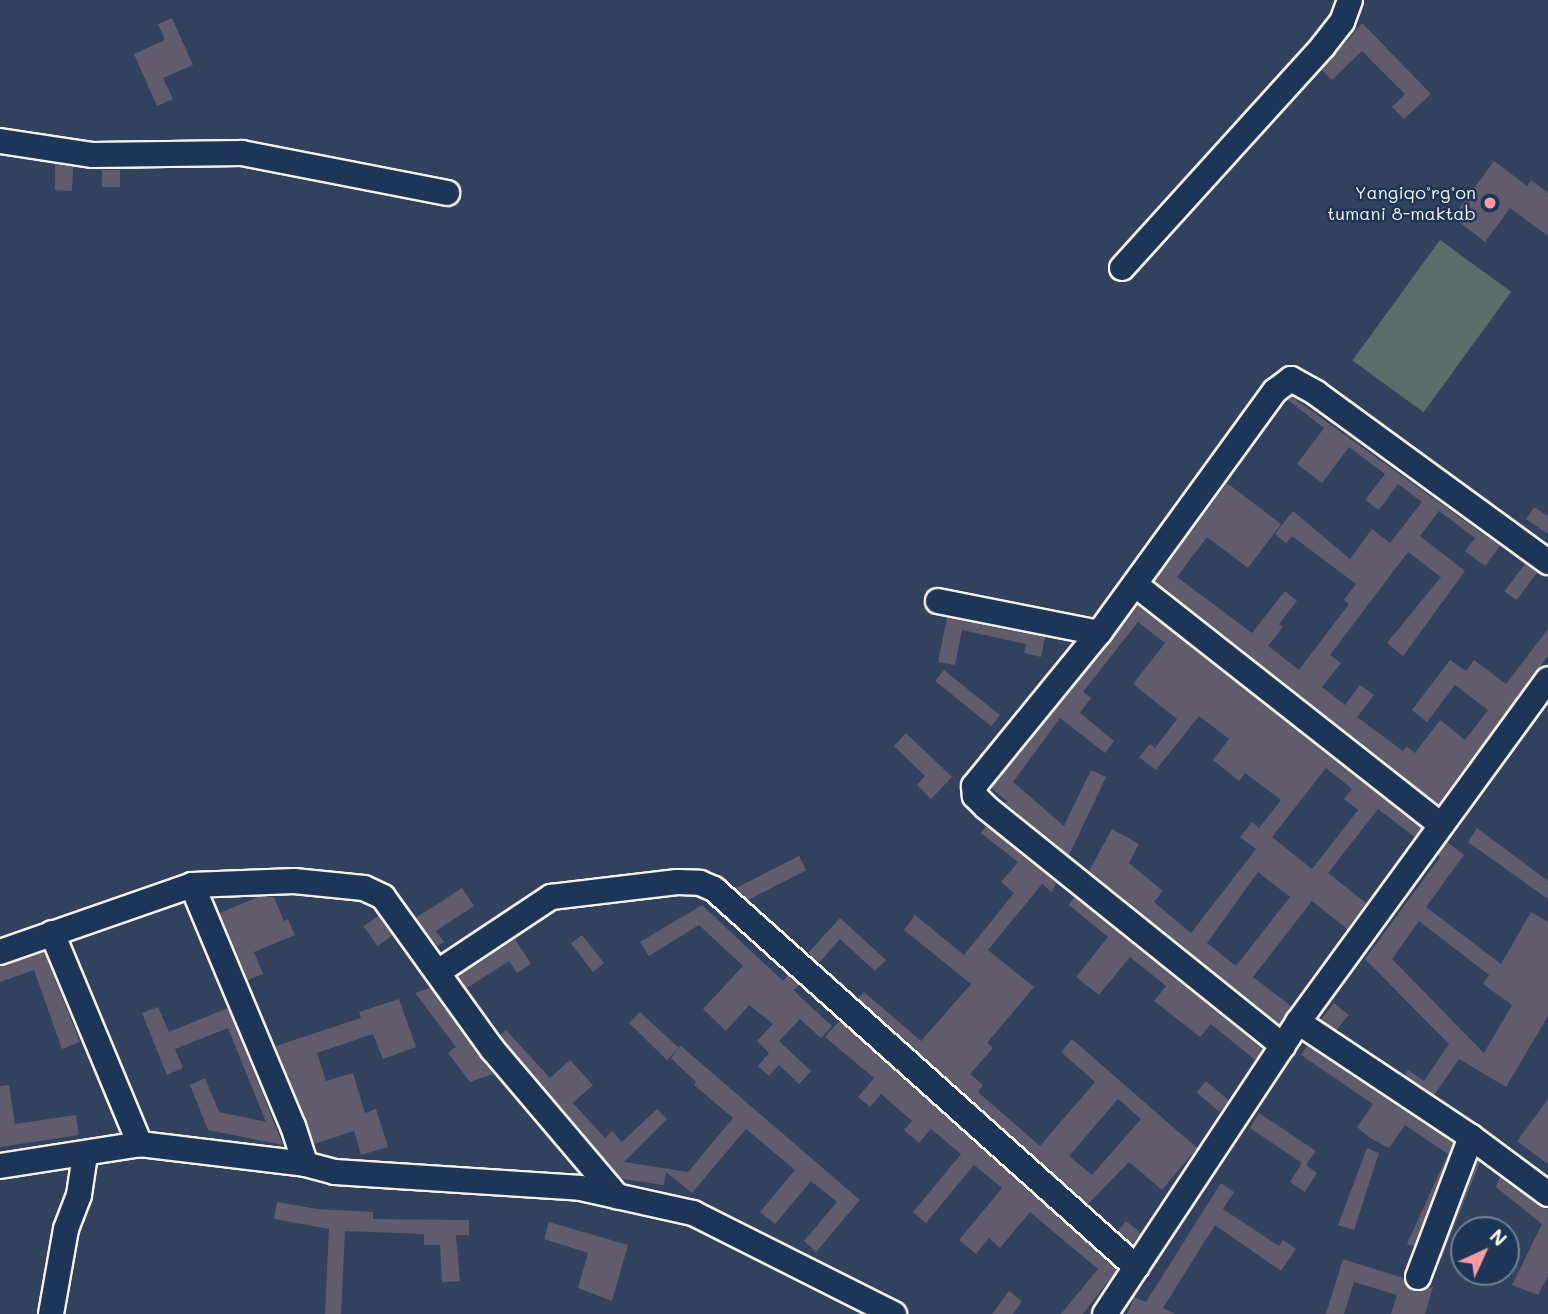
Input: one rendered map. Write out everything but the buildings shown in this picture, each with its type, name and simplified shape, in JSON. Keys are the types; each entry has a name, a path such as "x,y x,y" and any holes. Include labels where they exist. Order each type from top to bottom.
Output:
{"street":[{"path":"1122,268 1323,47 1342,22 1350,0"},
{"path":"0,141 93,155 242,153 447,193"},
{"path":"1283,1046 986,807 973,791 983,773 1100,633 1275,391 1290,379 1316,393 1548,562"},
{"path":"1136,585 1441,825"},
{"path":"938,601 1100,633"},
{"path":"1105,1314 1298,1022 1548,679"},
{"path":"0,952 192,885 294,881 364,888 383,897 493,1050 617,1196"},
{"path":"438,972 551,897 677,883 700,883 714,889 1136,1267"},
{"path":"192,885 293,1126 305,1164"},
{"path":"52,933 140,1144"},
{"path":"1298,1022 1471,1137 1548,1194"},
{"path":"1418,1277 1471,1137"},
{"path":"0,1166 85,1155 140,1144 305,1164 335,1172 580,1188 693,1213 894,1314"},
{"path":"51,1314 66,1229 79,1195 85,1155"}],"green space":[{"path":"1440,240 1511,292 1424,412 1352,361"}],"place":[{"name":"Yangiqo’rg’on tumani 8-maktab","path":"1490,203"}]}
